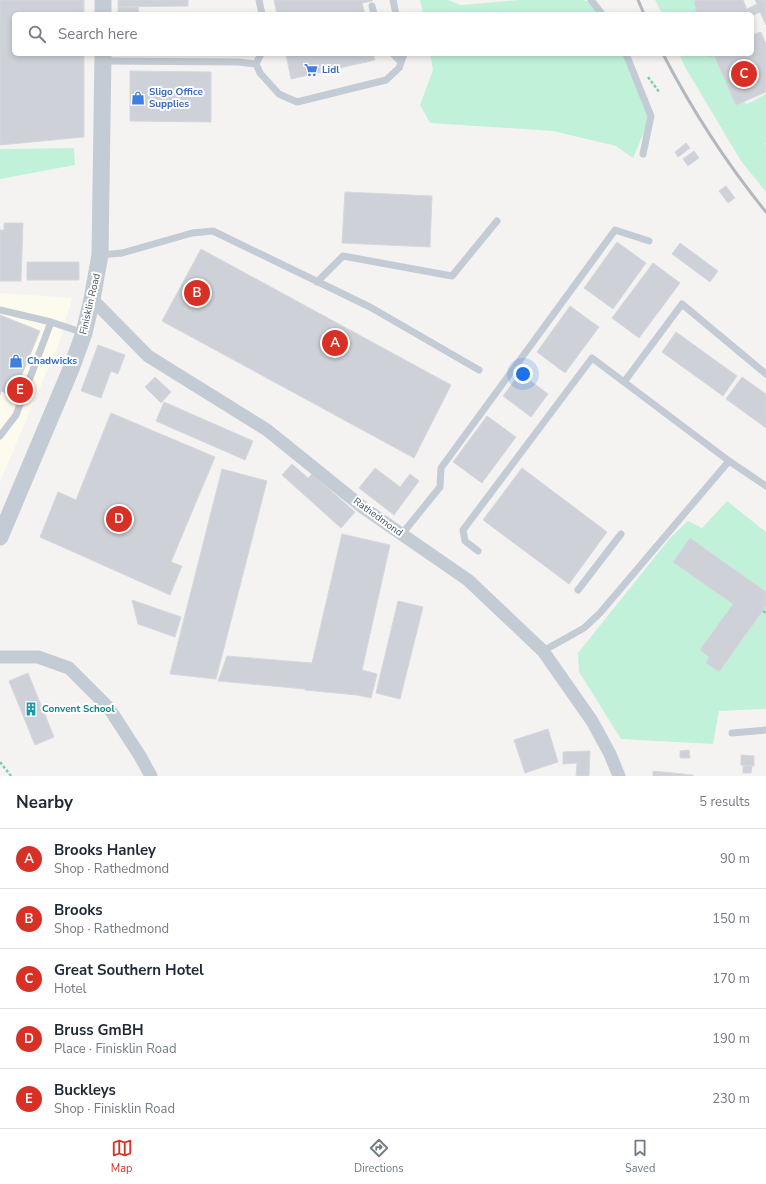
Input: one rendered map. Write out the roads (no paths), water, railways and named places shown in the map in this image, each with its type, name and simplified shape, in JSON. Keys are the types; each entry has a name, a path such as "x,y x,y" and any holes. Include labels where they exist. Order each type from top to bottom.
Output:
{"street":[{"path":"103,0 103,12"},
{"name":"Finisklin Road","path":"0,537 71,369 84,333 92,299 100,255 103,58"},
{"name":"Rathedmond","path":"92,299 148,356 267,430 365,509 468,580 542,651 592,722 610,754 619,776"},
{"path":"0,657 38,657 69,668 109,708 151,776"}],"lane":[{"path":"259,0 262,12"},
{"path":"393,0 396,12"},
{"path":"591,0 600,12"},
{"path":"372,6 374,12"},
{"path":"256,64 260,56"},
{"path":"395,56 401,62"},
{"path":"256,64 260,73 279,94 297,102 386,80 399,68 403,56"},
{"path":"627,56 651,116 643,154"},
{"path":"103,58 238,62 256,64"},
{"path":"317,282 343,256 452,276 497,221"},
{"path":"402,534 440,487 440,468 615,230 649,241"},
{"path":"100,255 122,253 192,233 213,232 370,308 479,370"},
{"path":"624,382 682,304 766,374"},
{"path":"0,310 51,322 84,333"},
{"path":"0,436 16,415 51,322"},
{"path":"478,551 465,541 463,530 592,358 729,461 766,486"},
{"path":"542,651 584,628 600,613 729,461"},
{"path":"578,590 621,534"},
{"path":"732,733 766,730"}],"railway":[{"path":"638,0 643,12"},
{"path":"664,56 686,96 724,156 766,212"}],"place":[{"name":"Lidl","path":"311,70"},
{"name":"Great Southern Hotel","path":"744,74"},
{"name":"Sligo Office Supplies","path":"138,98"},
{"name":"Brooks","path":"197,293"},
{"name":"Brooks Hanley","path":"335,343"},
{"name":"Chadwicks","path":"16,361"},
{"name":"Buckleys","path":"20,390"},
{"name":"Bruss GmBH","path":"119,519"},
{"name":"Convent School","path":"31,709"}]}
